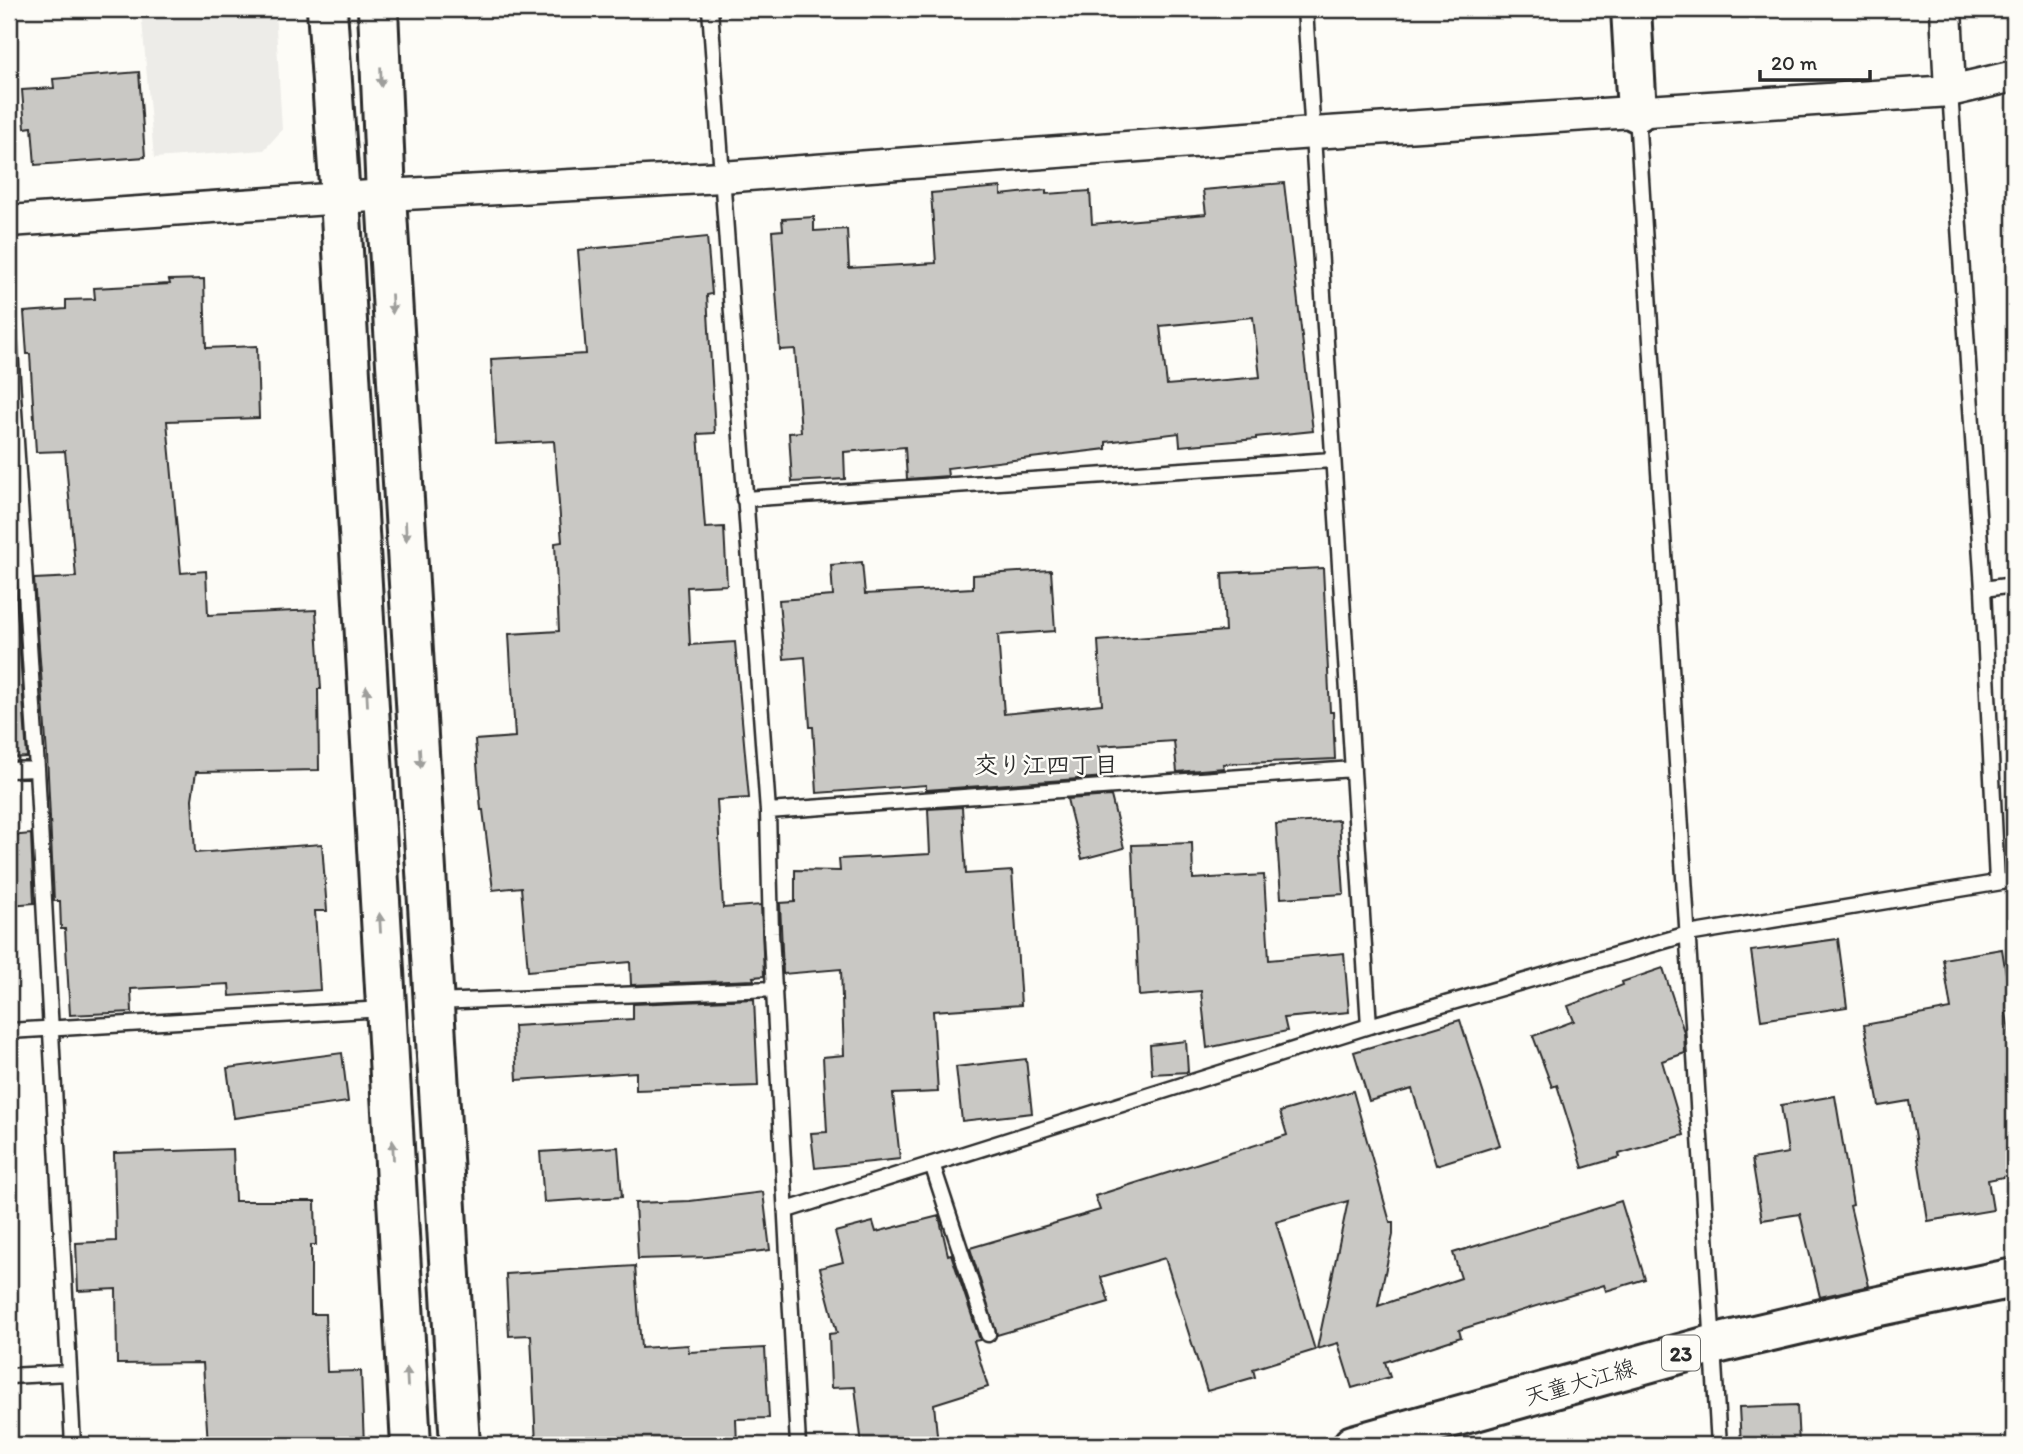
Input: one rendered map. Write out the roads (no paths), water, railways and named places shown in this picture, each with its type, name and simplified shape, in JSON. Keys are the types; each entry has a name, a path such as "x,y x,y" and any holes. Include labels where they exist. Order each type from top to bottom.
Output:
{"street":[{"path":"327,9 411,1445"},
{"path":"378,9 386,195 460,1445"},
{"path":"1631,9 1637,112"},
{"path":"1947,9 1950,91"},
{"path":"9,221 386,195 723,177 1314,133 1950,91 2014,76"},
{"name":"天童大江線","path":"1353,1445 1712,1345 1860,1310 2014,1278"}],"lane":[{"path":"710,9 768,811 799,1445"},
{"path":"1305,9 1369,1026"},
{"path":"1950,91 1983,589 1997,882"},
{"path":"1637,112 1718,1445"},
{"path":"9,332 14,510 37,769 73,1445"},
{"path":"744,499 1332,460"},
{"path":"1983,589 2014,585"},
{"path":"9,770 37,769"},
{"path":"768,811 1353,769"},
{"path":"787,1210 1369,1026 1688,934 2014,880"},
{"path":"435,1002 775,989"},
{"path":"9,1031 384,1009"},
{"path":"932,1164 988,1334"},
{"path":"9,1376 68,1373"}],"district":[{"name":"交り江四丁目","path":"1046,764"}]}
